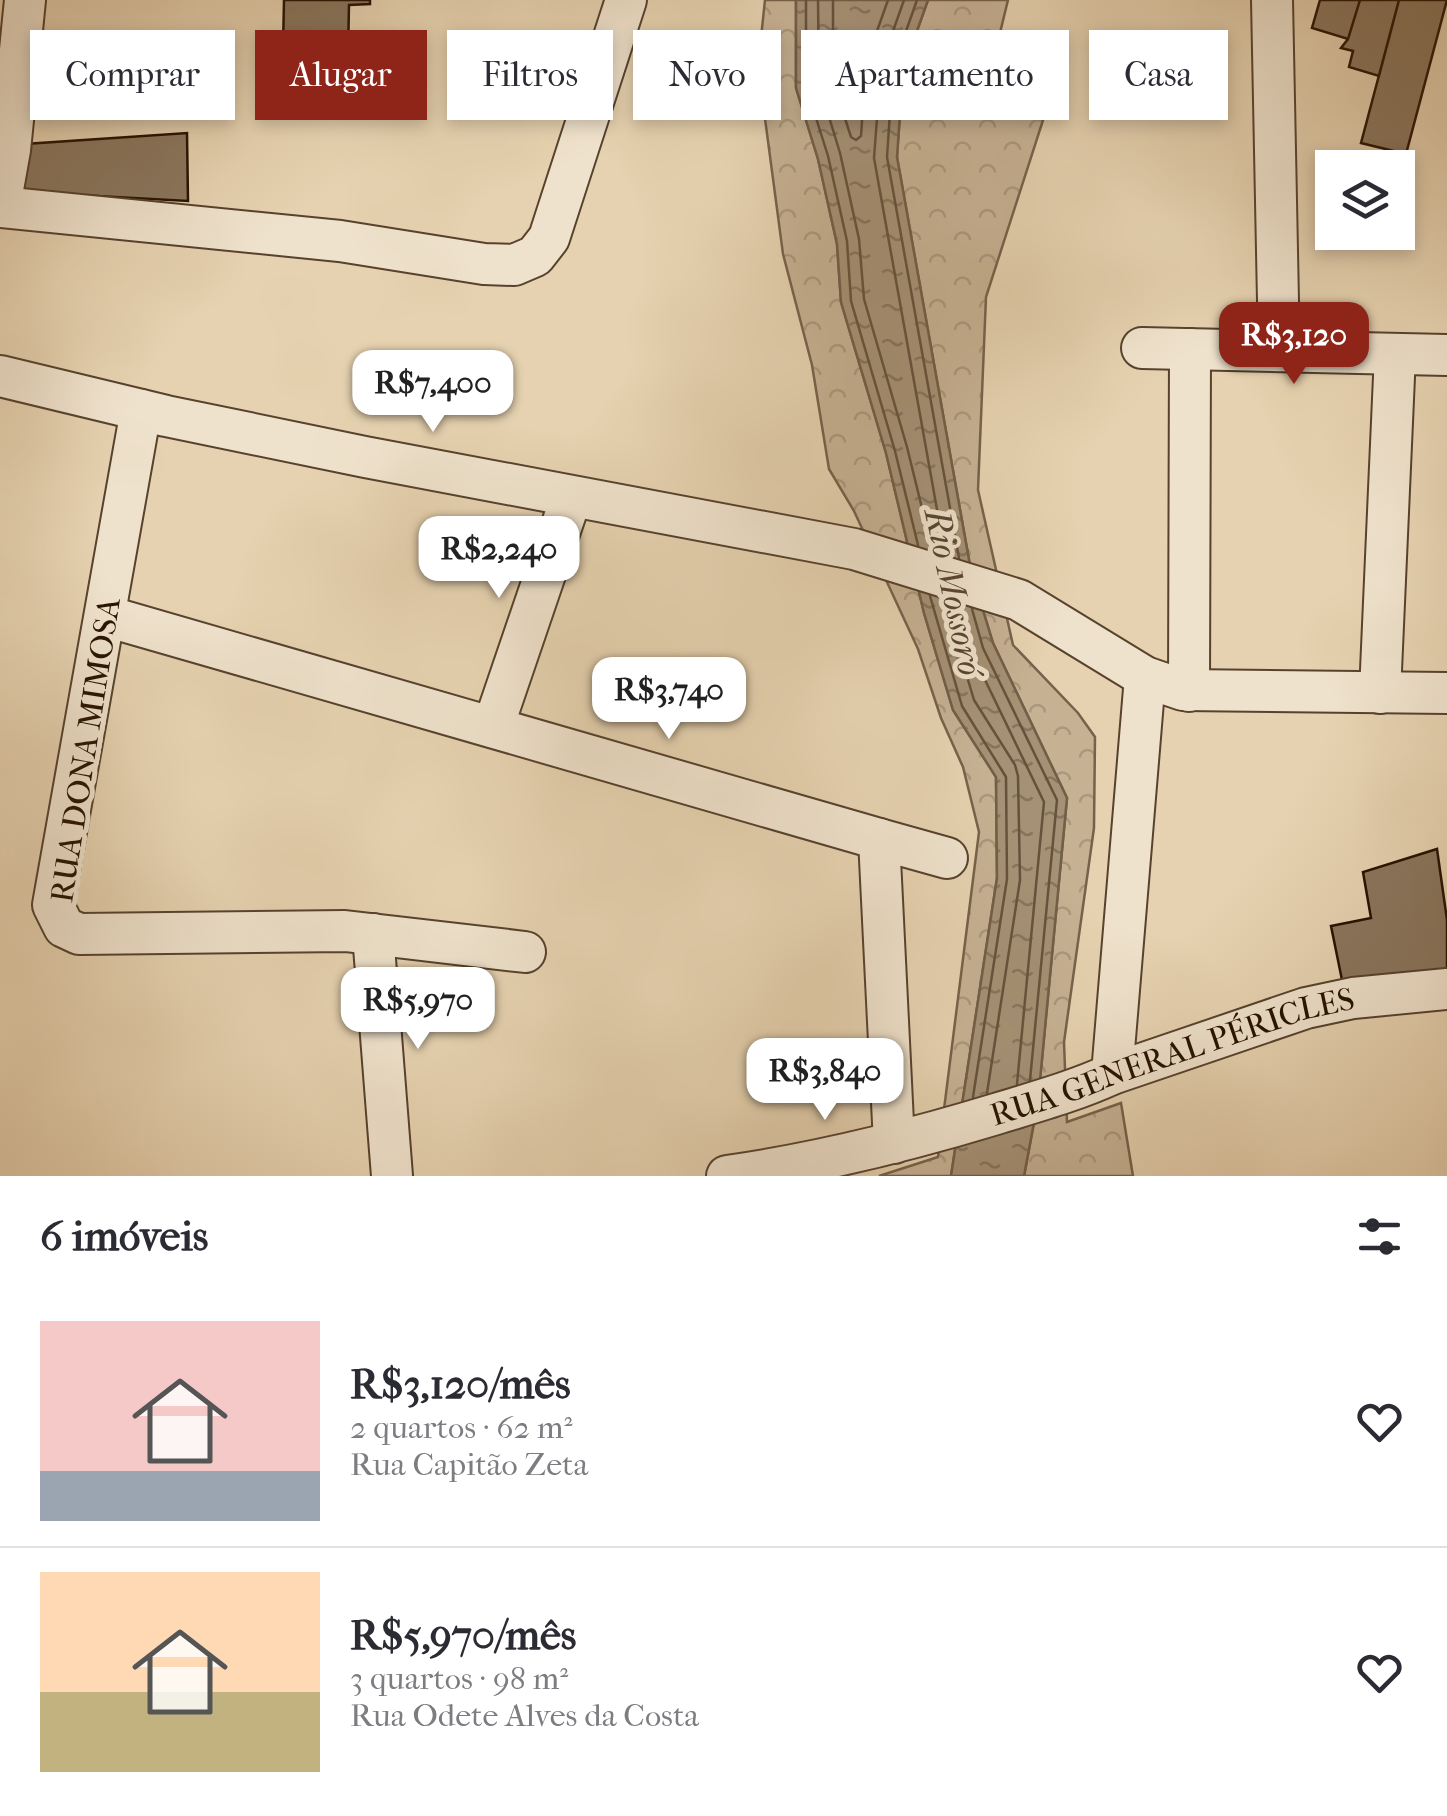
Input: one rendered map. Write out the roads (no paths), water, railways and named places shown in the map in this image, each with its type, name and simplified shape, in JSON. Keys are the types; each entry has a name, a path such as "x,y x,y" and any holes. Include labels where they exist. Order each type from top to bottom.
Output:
{"street":[{"path":"24,0 10,150 0,206 340,241 514,266 535,256 550,238 626,0"},
{"path":"1272,0 1279,351"},
{"path":"1142,348 1447,355"},
{"path":"1189,691 1190,349"},
{"path":"1380,693 1395,354"},
{"path":"0,376 141,410 571,498 854,550 1019,600 1144,677 1189,691 1447,693"},
{"name":"RUA DONA MIMOSA","path":"141,410 53,905 64,928 79,934 281,930 373,934 525,952"},
{"path":"493,727 571,498"},
{"path":"106,616 947,858"},
{"path":"1099,1080 1144,677"},
{"path":"879,840 894,1143"},
{"path":"373,934 392,1176"},
{"name":"RUA GENERAL PÉRICLES","path":"727,1176 851,1165 894,1143 1099,1080 1306,1008 1352,998 1447,989"}],"water":[{"path":"796,0 928,0 917,30 801,30 801,104 796,88"},
{"name":"Rio Mossoró","path":"806,120 900,120 897,157 971,571 993,643 1067,798 1038,1101 1024,1176 951,1176 997,878 996,777 953,710 924,613 886,453 841,302 837,244"}]}
